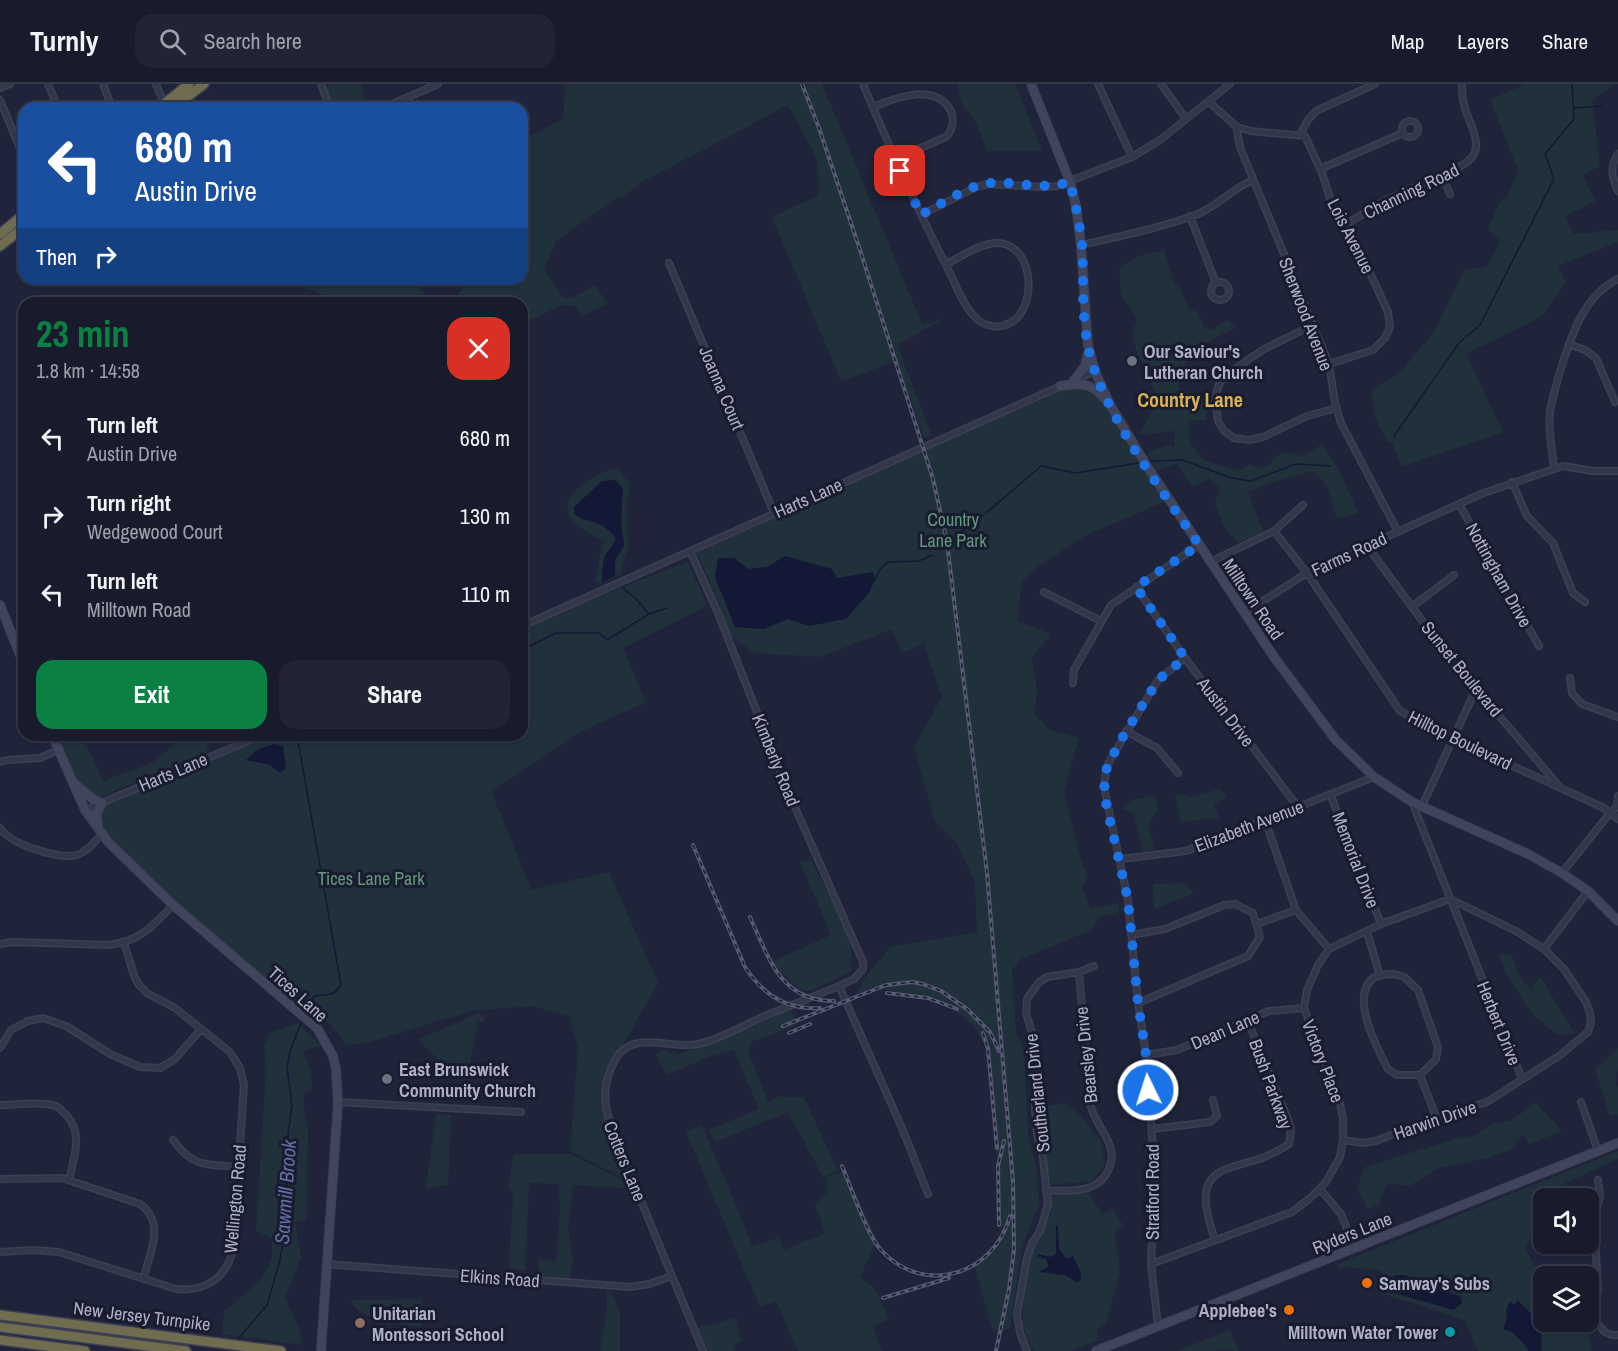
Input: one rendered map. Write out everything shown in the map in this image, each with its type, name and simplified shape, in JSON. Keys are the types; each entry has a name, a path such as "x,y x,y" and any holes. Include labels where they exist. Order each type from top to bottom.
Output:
{"highway":[{"path":"170,102 189,84"},
{"path":"173,102 204,84"},
{"path":"0,233 18,219"},
{"path":"0,247 18,232"},
{"path":"0,247 18,239"},
{"name":"New Jersey Turnpike","path":"0,1315 281,1351"},
{"name":"New Jersey Turnpike","path":"0,1327 186,1351"},
{"path":"0,1340 85,1351"}],"street":[{"path":"0,88 10,84"},
{"path":"48,84 56,102"},
{"path":"103,84 110,102"},
{"path":"156,84 163,102"},
{"path":"321,84 328,102"},
{"path":"397,102 438,84"},
{"path":"863,84 921,215 946,264 969,309 978,320 997,327 1010,323 1022,314 1027,302 1027,272 1023,258 1014,249 1001,243 985,245 946,264"},
{"name":"Milltown Road","path":"1030,84 1070,182 1076,206 1082,245 1088,346 1095,371 1109,404 1210,562 1321,723 1351,757 1374,777 1412,802 1528,854 1562,873 1588,891 1618,921"},
{"path":"1098,84 1132,157"},
{"path":"1161,84 1186,119"},
{"path":"921,215 988,183 1042,188 1070,182 1132,157 1160,140 1230,84"},
{"path":"1209,102 1236,126 1251,131 1300,135 1316,111 1375,84"},
{"name":"Channing Road","path":"1345,225 1370,208 1466,164 1473,156 1476,146 1475,136 1463,100 1462,84"},
{"path":"873,107 919,88 928,87"},
{"path":"895,159 939,141 950,133 951,112 945,98 935,89"},
{"path":"0,100 18,144"},
{"name":"Sherwood Avenue","path":"1236,126 1240,147 1329,364 1341,423 1398,532"},
{"path":"1320,169 1403,133"},
{"name":"Lois Avenue","path":"1300,135 1305,136 1320,169 1333,207 1354,238 1388,312 1390,327 1385,338 1372,350 1329,364"},
{"path":"1618,154 1611,168 1618,191"},
{"path":"1442,175 1450,194"},
{"path":"1082,245 1162,226 1190,216 1221,202 1240,185 1253,180"},
{"path":"1190,216 1216,283"},
{"name":"Joanna Court","path":"669,263 774,513"},
{"path":"1618,279 1604,286 1578,324 1569,344 1550,410 1554,467 1570,466 1604,472 1618,471"},
{"path":"1313,325 1264,350 1226,375 1219,384 1215,398 1218,421 1224,431 1234,438 1249,440 1263,437 1307,416 1337,408"},
{"path":"1569,344 1585,350 1596,358 1615,402"},
{"path":"1074,380 1088,362 1088,346"},
{"name":"Harts Lane","path":"528,623 1095,371"},
{"path":"1060,386 1077,383 1089,385 1099,391 1109,404"},
{"name":"Farms Road","path":"1244,613 1307,573 1459,504 1554,467"},
{"path":"1512,482 1527,516 1553,543 1573,593 1585,603"},
{"name":"Nottingham Drive","path":"1459,504 1539,646"},
{"path":"1210,562 1274,531 1303,505"},
{"name":"Hilltop Boulevard","path":"1274,531 1307,573 1400,711 1604,808 1618,819"},
{"path":"1073,683 1074,670 1111,605 1199,545"},
{"name":"Sunset Boulevard","path":"1367,546 1449,657 1561,788"},
{"name":"Kimberly Road","path":"690,551 729,640 788,791 861,954 863,969"},
{"path":"1413,606 1454,575"},
{"name":"Austin Drive","path":"1136,587 1185,658 1298,807"},
{"path":"1044,592 1101,621"},
{"path":"0,605 4,625 18,653"},
{"name":"Stratford Road","path":"1158,1326 1152,1264 1155,1176 1146,1055 1138,1003 1128,900 1104,787 1106,770 1126,731 1158,680 1185,658"},
{"path":"1570,678 1572,693 1582,704 1618,717"},
{"path":"1422,806 1476,689"},
{"path":"1126,731 1157,748 1178,773"},
{"name":"Tices Lane","path":"54,741 85,810 100,832 173,905 317,1028 333,1056 338,1102 321,1351"},
{"name":"Harts Lane","path":"85,810 248,741"},
{"path":"0,762 40,758 58,750"},
{"path":"1531,774 1540,763"},
{"name":"Elizabeth Avenue","path":"1120,859 1186,851 1331,796 1374,777"},
{"path":"0,828 16,843 61,856 78,855 93,844 100,832 96,814 102,802 93,800 71,780"},
{"name":"Memorial Drive","path":"1331,796 1381,924"},
{"path":"1562,873 1618,806 1618,796"},
{"name":"Herbert Drive","path":"1412,802 1450,899 1522,1079 1573,1045 1588,1032 1591,1023 1586,1002 1564,969 1544,949 1516,931 1450,899"},
{"path":"1265,820 1296,910 1329,949 1381,924 1450,899"},
{"path":"1544,949 1588,891"},
{"path":"1131,935 1165,929 1224,905 1235,904 1253,913 1260,937 1248,956 1138,1003"},
{"path":"0,944 12,942 109,945 124,943 145,933 173,905"},
{"path":"1257,924 1296,910"},
{"path":"1367,932 1380,976"},
{"name":"Wellington Road","path":"0,1252 33,1250 59,1252 176,1289 186,1290 205,1286 221,1276 229,1263 233,1249 244,1085 240,1068 230,1052 175,1008 147,993 140,986 135,978 124,943"},
{"name":"Victory Place","path":"1152,1264 1292,1212 1320,1189 1334,1170 1340,1157 1343,1140 1343,1118 1339,1099 1304,1008 1307,990 1318,965 1329,949"},
{"name":"Southerland Drive","path":"1027,1351 1020,1333 1017,1314 1027,1258 1032,1243 1040,1231 1048,1204 1035,1109 1037,1073 1034,1039 1026,1013 1027,999 1039,982 1059,974 1078,972 1094,966"},
{"name":"Cotters Lane","path":"703,1351 606,1113 606,1084 609,1073 618,1055 633,1044 698,1044 839,986 854,979 863,969"},
{"name":"Bearsley Drive","path":"1046,1191 1084,1190 1094,1186 1104,1179 1110,1168 1112,1156 1110,1145 1092,1114 1078,972"},
{"path":"1401,975 1411,982 1421,996 1438,1047 1436,1059 1420,1075 1397,1075 1388,1069 1365,1014 1362,1000 1364,992 1371,981 1380,976 1401,975"},
{"path":"839,986 902,1128 928,1194"},
{"name":"Dean Lane","path":"1146,1055 1177,1050 1269,1011 1304,1008"},
{"path":"0,1048 12,1030 28,1021 43,1018 66,1026 112,1055 140,1067 160,1068 175,1059 201,1029"},
{"name":"Bush Parkway","path":"1215,1240 1207,1217 1205,1201 1209,1182 1218,1171 1281,1149 1289,1144 1291,1130 1287,1117 1247,1019"},
{"path":"1420,1075 1436,1117"},
{"name":"Harwin Drive","path":"1343,1140 1363,1143 1376,1141 1436,1117 1487,1102 1522,1079"},
{"path":"1152,1129 1210,1122 1217,1116 1213,1100"},
{"path":"338,1102 521,1112"},
{"path":"1581,1102 1598,1151"},
{"path":"0,1105 50,1104 59,1107 71,1120 76,1134 69,1179"},
{"path":"172,1140 186,1156 196,1162 238,1167"},
{"name":"Ryders Lane","path":"1096,1351 1618,1143"},
{"path":"0,1179 49,1177 69,1179 134,1200 149,1212 154,1222 155,1235 143,1278"},
{"path":"1598,1180 1599,1188"},
{"path":"1320,1189 1341,1214 1355,1248"},
{"path":"1595,1254 1598,1290 1593,1315 1595,1321 1605,1332 1618,1335"},
{"name":"Elkins Road","path":"326,1264 630,1287 649,1284 672,1276"}],"green space":[{"path":"331,84 361,84 365,102 331,102 325,87"},
{"path":"564,84 822,84 922,324 944,319 897,345 932,436 924,438 897,361 841,381 772,217 819,195 817,159 788,105 642,182 556,241 544,268 563,298 572,298 595,285 608,304 581,316 575,306 562,305 530,320 528,297 455,297 466,285 528,285 528,137 563,119"},
{"path":"957,84 1015,84 1042,151 987,151 976,122 961,102"},
{"path":"1525,84 1614,84 1592,100 1600,166 1583,175 1595,201 1565,217 1573,234 1618,230 1618,242 1558,266 1566,282 1541,317 1466,354 1503,432 1401,467 1392,443 1388,443 1375,417 1371,392 1402,370 1434,332 1465,269 1486,267 1501,240 1488,230 1499,203 1507,197 1518,170 1490,100"},
{"path":"1164,250 1174,284 1179,287 1189,309 1198,312 1204,328 1214,329 1227,320 1235,327 1207,343 1188,359 1178,388 1208,400 1206,420 1188,421 1191,445 1206,461 1239,471 1249,464 1258,468 1271,465 1273,457 1286,453 1304,456 1321,445 1339,469 1358,513 1337,519 1327,485 1312,471 1266,484 1248,492 1263,532 1237,543 1224,526 1215,504 1220,488 1208,479 1193,487 1177,464 1157,470 1147,453 1167,445 1174,448 1175,431 1139,435 1158,399 1136,350 1132,331 1137,322 1131,308 1121,296 1119,269 1139,256"},
{"path":"299,285 416,285 428,297 329,297"},
{"name":"Country Lane Park","path":"1077,383 1099,391 1169,500 1084,536 1036,568 1022,581 1017,621 1051,634 1032,658 1037,692 1034,713 1050,730 1079,738 1064,791 1087,876 1082,888 1090,908 1118,903 1119,912 1100,917 1089,931 1021,959 1012,970 1016,1033 1024,1050 1028,1134 1037,1173 1039,1204 1023,1244 1010,1328 1002,1331 992,1329 974,1264 1002,1241 991,1056 973,1025 944,1002 874,987 856,995 865,978 890,947 977,932 975,882 957,843 935,822 914,747 942,697 924,644 902,653 892,629 820,657 755,653 728,634 719,604 697,553 1060,386"},
{"path":"611,469 619,470 630,484 626,508 628,548 620,575 615,575 615,560 624,546 621,521 622,488 586,521 603,526 616,538 602,568 602,583 595,582 602,546 606,542 581,528 571,519 567,510 569,501 581,485"},
{"name":"Tices Lane Park","path":"688,562 707,606 623,648 646,702 578,733 491,791 531,890 609,872 658,983 614,1061 605,1097 637,1185 570,1151 578,1048 569,1016 533,1006 471,1011 367,1043 346,1045 324,1019 305,1005 273,989 107,838 85,810 248,741 528,741 528,623"},
{"path":"57,741 85,741 103,781 152,763 179,741 209,741 206,753 98,798 82,800"},
{"path":"1220,789 1227,796 1214,805 1219,819 1181,823 1175,794 1190,797"},
{"path":"1155,795 1158,811 1148,823 1155,850 1143,852 1134,814 1122,809 1132,800"},
{"path":"811,860 851,938 851,971 813,990 800,990 771,962 831,935 800,862"},
{"path":"1183,883 1194,893 1154,909 1153,884"},
{"path":"1511,954 1518,974 1527,985 1531,988 1540,976 1574,1033 1558,1035 1532,1014 1506,974 1499,955"},
{"path":"790,1009 799,1024 751,1042 748,1052 769,1103 779,1096 804,1098 838,1171 823,1177 788,1112 715,1142 709,1130 759,1109 734,1050 714,1055 666,1075 656,1054 663,1049 676,1055 753,1027"},
{"path":"479,1012 485,1021 478,1022 469,1070 440,1061 417,1039 456,1024"},
{"path":"298,1023 320,1045 303,1052 311,1070 312,1089 304,1093 308,1133 306,1220 295,1222 301,1257 285,1297 299,1329 303,1345 222,1334 224,1312 261,1280 272,1259 272,1238 256,1231 266,1072 264,1046 270,1033"},
{"path":"1618,1048 1618,1070 1615,1079 1618,1088 1618,1114 1610,1116 1595,1070"},
{"path":"1064,1103 1079,1114 1101,1141 1105,1165 1092,1181 1051,1185 1039,1125 1044,1107"},
{"path":"1536,1103 1562,1131 1529,1144 1523,1134 1511,1149 1489,1158 1441,1167 1409,1186 1387,1183 1379,1204 1368,1210 1357,1187 1365,1167 1458,1138 1473,1136 1495,1123 1510,1121"},
{"path":"436,1114 451,1115 448,1185 426,1188"},
{"path":"702,1125 753,1247 779,1237 784,1250 825,1233 815,1204 828,1193 825,1178 845,1170 877,1240 860,1277 874,1287 889,1319 873,1326 882,1351 798,1351 776,1301 760,1307 686,1132"},
{"path":"1618,1151 1618,1159 1555,1188 1533,1188 1533,1233 1525,1248 1534,1266 1533,1320 1531,1314 1518,1301 1506,1311 1507,1320 1504,1325 1528,1351 1478,1351 1465,1320 1380,1293 1383,1275 1380,1270 1345,1267 1340,1269 1338,1266 1340,1263","holes":["1404,1275 1461,1297 1454,1310 1391,1292 1391,1277"]},
{"path":"514,1154 570,1154 629,1183 627,1188 573,1185 568,1227 573,1262 569,1279 539,1276 539,1260 556,1261 560,1212 559,1184 529,1183 525,1271 509,1268 513,1194 508,1185"},
{"path":"1089,1193 1102,1214 1112,1208 1123,1225 1115,1232 1120,1272 1106,1323 1097,1329 1097,1341 1070,1351 1034,1351 1023,1325 1029,1263 1049,1217 1051,1196","holes":["1056,1227 1059,1249 1067,1259 1073,1256 1076,1282 1065,1275 1041,1272 1050,1267 1046,1259 1037,1257 1038,1255 1051,1257 1056,1254"]},
{"path":"606,1291 611,1292 620,1313 620,1351 600,1351 607,1308"},
{"path":"421,1299 421,1328 372,1317 356,1308 350,1300"},
{"path":"736,1318 741,1341 733,1346 735,1351 707,1351 698,1328"},
{"path":"1230,1330 1238,1351 1217,1349 1214,1351 1177,1351"},
{"path":"1537,1332 1589,1332 1592,1351 1541,1351"}],"water":[{"path":"615,480 623,488 621,521 624,546 615,560 615,575 602,583 604,559 616,538 599,523 579,517 574,513 574,507 602,481"},
{"path":"785,556 832,569 837,578 873,572 875,580 869,593 846,619 809,626 788,619 764,629 735,627 715,577 718,558 734,558 748,569 767,567"},
{"path":"273,744 283,746 286,768 280,773 270,765 246,760 257,750"},
{"path":"1056,1226 1058,1226 1059,1249 1066,1259 1073,1256 1081,1273 1081,1281 1077,1282 1065,1275 1039,1272 1049,1266 1046,1259 1037,1254 1051,1257 1056,1254"},
{"path":"1396,1275 1404,1275 1461,1297 1462,1303 1454,1310 1384,1288 1386,1280"},
{"path":"1510,1301 1514,1305 1518,1301 1529,1311 1533,1317 1533,1332 1540,1332 1541,1351 1528,1351 1513,1332 1503,1329 1507,1320 1506,1311"}],"waterway":[{"path":"1394,436 1459,343 1480,325 1554,179 1545,154 1574,119 1572,84"},
{"path":"1574,108 1602,106"},
{"path":"1149,461 1183,460 1231,478 1251,481 1296,464 1330,466"},
{"path":"956,535 985,514 1041,466 1076,473 1138,463"},
{"path":"875,580 880,569 888,562 919,561 932,555"},
{"path":"528,647 556,633 599,633 607,640 649,614 623,588"},
{"path":"649,614 667,608"},
{"name":"Sawmill Brook","path":"298,741 341,985 331,994 315,996 307,1007"},
{"name":"Sawmill Brook","path":"238,1342 267,1305 280,1260 285,1229 282,1213 288,1179 288,1133 292,1106 287,1067 290,1051 301,1023"}],"railway":[{"path":"802,84 861,253 933,479 947,542 987,873 1013,1182 1014,1250 1009,1289 996,1351"},
{"path":"693,845 745,967 752,977 777,999 797,1006 820,1008"},
{"path":"750,917 771,962 789,985 801,994 834,1001"},
{"path":"783,1026 886,985 912,982 941,991 967,1009 990,1032 999,1051"},
{"path":"887,993 928,998 957,1009"},
{"path":"789,1033 810,1024"},
{"path":"983,1033 988,1049 997,1148"},
{"path":"999,1225 998,1166 1004,1141"},
{"path":"842,1166 876,1243 898,1264 917,1273 936,1275 956,1273 973,1265 989,1253 1002,1236 1010,1216"},
{"path":"883,1298 949,1278"}],"place":[{"name":"Our Saviour's Lutheran Church","path":"1132,361"},
{"name":"East Brunswick Community Church","path":"387,1079"},
{"name":"Samway's Subs","path":"1367,1283"},
{"name":"Applebee's","path":"1289,1310"},
{"name":"Unitarian Montessori School","path":"360,1323"},
{"name":"Milltown Water Tower","path":"1450,1332"}],"district":[{"name":"Country Lane","path":"1190,399"}],"route":[{"path":"900,171 921,215 988,183 1042,188 1070,182 1082,245 1088,346 1095,371 1109,404 1199,545 1136,587 1185,658 1158,680 1119,743 1104,778 1105,799 1128,900 1148,1090"}]}
